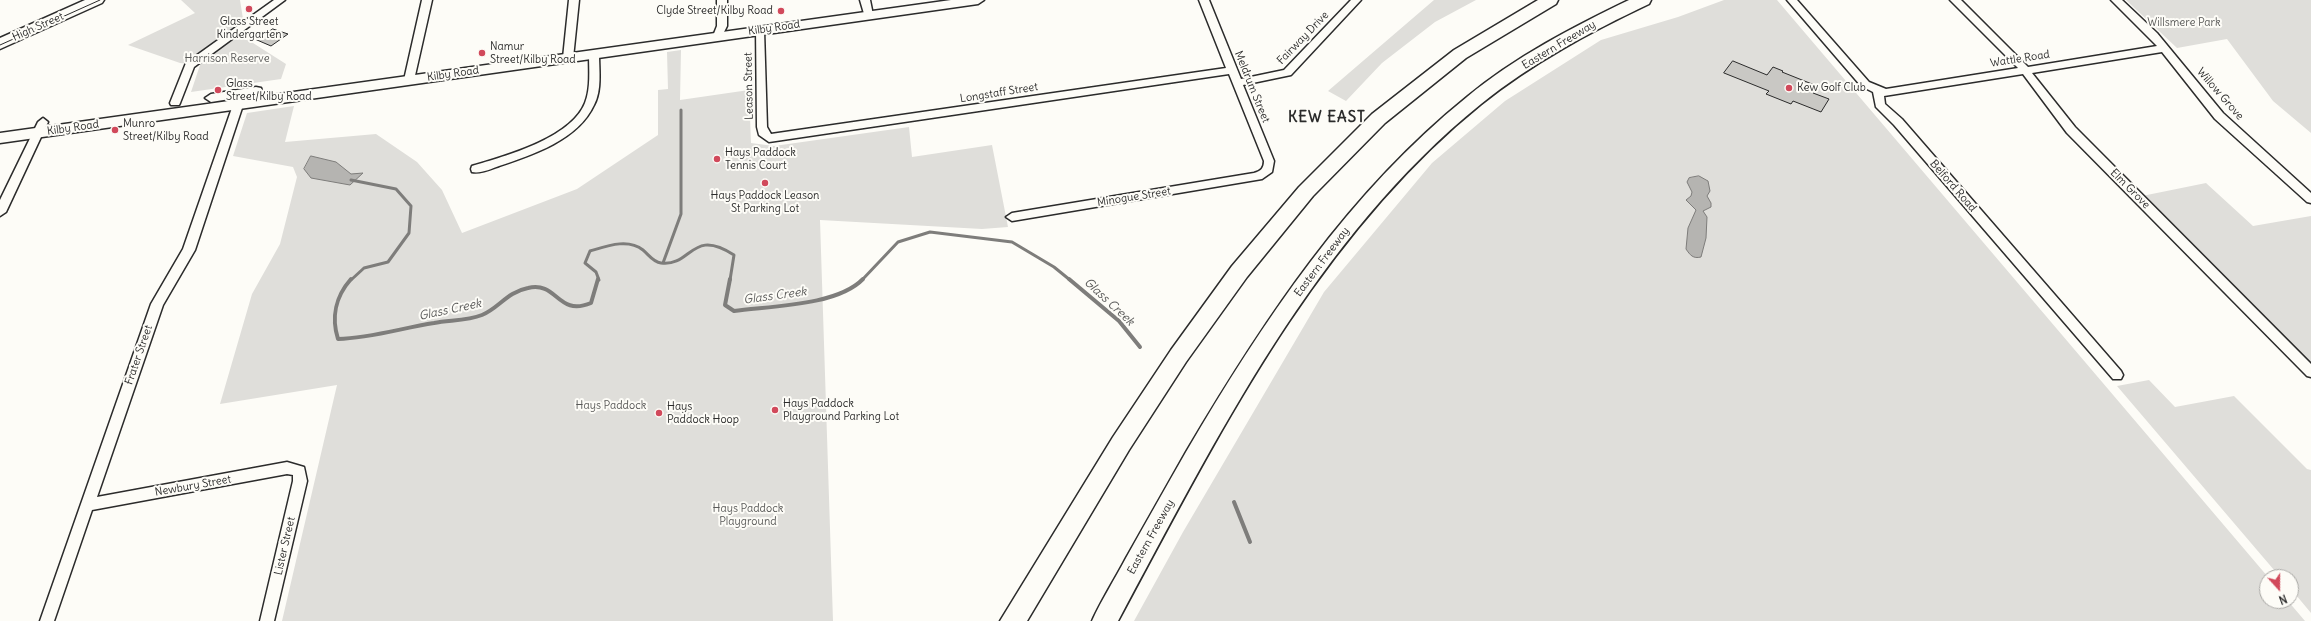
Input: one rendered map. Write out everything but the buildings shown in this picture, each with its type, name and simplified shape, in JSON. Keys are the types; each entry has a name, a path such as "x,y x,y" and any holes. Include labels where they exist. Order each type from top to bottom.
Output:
{"highway":[{"path":"1013,621 1109,464 1184,348 1247,261 1309,186 1368,126 1426,78 1482,38 1550,0"},
{"name":"Eastern Freeway","path":"1105,621 1223,408 1263,344 1314,269 1379,191 1440,130 1504,78 1573,35 1643,0"}],"main road":[{"name":"High Street","path":"0,44 97,0"}],"street":[{"path":"175,103 190,65 280,0"},
{"path":"410,75 427,0"},
{"path":"568,53 574,0"},
{"path":"720,31 722,0"},
{"name":"Kilby Road","path":"568,53 594,54 720,31 910,0"},
{"name":"Kilby Road","path":"0,128 41,127 720,31 759,30 866,7 978,0"},
{"name":"Meldrum Street","path":"1204,0 1269,161 1269,169 1266,173 1255,177"},
{"name":"Fairway Drive","path":"1237,83 1287,73 1356,0"},
{"path":"1792,0 1865,84 1878,91"},
{"name":"Elm Grove","path":"1955,0 2025,70 2071,130 2311,372"},
{"name":"Willow Grove","path":"2116,0 2154,34 2219,116 2311,200"},
{"name":"Leason Street","path":"759,30 762,127 764,135 769,138"},
{"name":"Wattle Road","path":"1878,91 1893,93 2165,48"},
{"path":"476,168 508,159 537,148 561,133 579,118 591,99 594,54"},
{"name":"Longstaff Street","path":"769,138 1232,70"},
{"name":"Belford Road","path":"1878,91 1880,106 1898,122 2117,375"},
{"name":"Kilby Road","path":"0,138 41,127 175,103 236,100"},
{"name":"Frater Street","path":"47,621 157,304 189,250 236,100"},
{"path":"0,212 41,127"},
{"name":"Minogue Street","path":"1012,217 1255,177"},
{"name":"Newbury Street","path":"88,505 287,468 299,471"},
{"name":"Lister Street","path":"268,621 300,481 299,471"}],"green space":[{"name":"Harrison Reserve","path":"181,0 240,0 243,19 231,29 286,64 281,79 191,92 200,65 180,63 128,45 195,13"},
{"path":"1434,0 1476,0 1435,22 1382,63 1346,101 1328,91"},
{"name":"Kew Golf Club","path":"1724,0 1777,0 2261,569 2259,569 2259,609 2295,609 2305,621 1134,621 1183,532 1324,292 1432,163 1505,101 1601,40 1678,17"},
{"name":"Willsmere Park","path":"2126,0 2311,0 2311,133 2273,101 2227,39 2177,48"},
{"name":"Hays Paddock","path":"681,50 680,100 749,90 751,143 774,146 909,127 912,157 992,145 1008,227 982,229 820,220 833,621 282,621 337,385 220,404 252,294 280,244 297,177 293,167 233,156 247,113 294,106 285,142 376,134 417,162 442,190 462,233 577,189 658,135 658,90 668,89 667,52"},
{"path":"2206,183 2253,226 2311,216 2311,365 2142,196"},
{"path":"2149,380 2175,407 2234,396 2307,469 2311,470 2311,613 2299,599 2299,569 2273,569 2117,386"}],"shaded area":[{"path":"311,156 336,162 351,174 363,173 350,185 311,178 304,169"},
{"path":"1699,176 1708,181 1710,191 1707,196 1711,203 1711,207 1703,211 1707,217 1706,238 1701,257 1694,257 1690,255 1686,249 1688,228 1696,210 1686,200 1691,196 1692,192 1687,182 1689,178"}],"waterway":[{"path":"663,263 681,214 681,110"},
{"name":"Glass Creek","path":"351,180 396,189 411,206 409,233 388,262 364,268 351,280"},
{"name":"Glass Creek","path":"863,279 898,242 930,232 1012,242 1054,267 1070,280"},
{"name":"Glass Creek","path":"599,280 596,272 585,263 590,251 610,245 631,244 637,246 653,260 663,263"},
{"name":"Glass Creek","path":"663,263 671,263 679,260 700,246 709,245 720,247 734,255 730,280"},
{"name":"Glass Creek","path":"351,279 342,292 336,307 335,323 338,339 362,337 422,325 476,317 488,312 514,293 528,288 538,287 546,289 564,303 571,306 580,306 591,303 598,279"},
{"name":"Glass Creek","path":"730,279 725,305 734,311 784,306 820,300 837,295 851,288 863,279"},
{"name":"Glass Creek","path":"1069,279 1119,321 1140,347"},
{"name":"Glass Creek","path":"1234,502 1250,542"}],"tram line":[{"path":"0,45 100,0"}],"place":[{"name":"Glass Street Kindergarten","path":"249,9"},
{"name":"Clyde Street/Kilby Road","path":"781,11"},
{"name":"Namur Street/Kilby Road","path":"482,53"},
{"name":"Kew Golf Club","path":"1789,88"},
{"name":"Glass Street/Kilby Road","path":"218,90"},
{"name":"Munro Street/Kilby Road","path":"115,130"},
{"name":"Hays Paddock Tennis Court","path":"717,159"},
{"name":"Hays Paddock Leason St Parking Lot","path":"765,183"},
{"name":"Hays Paddock Playground Parking Lot","path":"775,410"},
{"name":"Hays Paddock Hoop","path":"659,413"}],"district":[{"name":"KEW EAST","path":"1327,118"}],"park label":[{"name":"Hays Paddock Playground","path":"748,515"}]}
